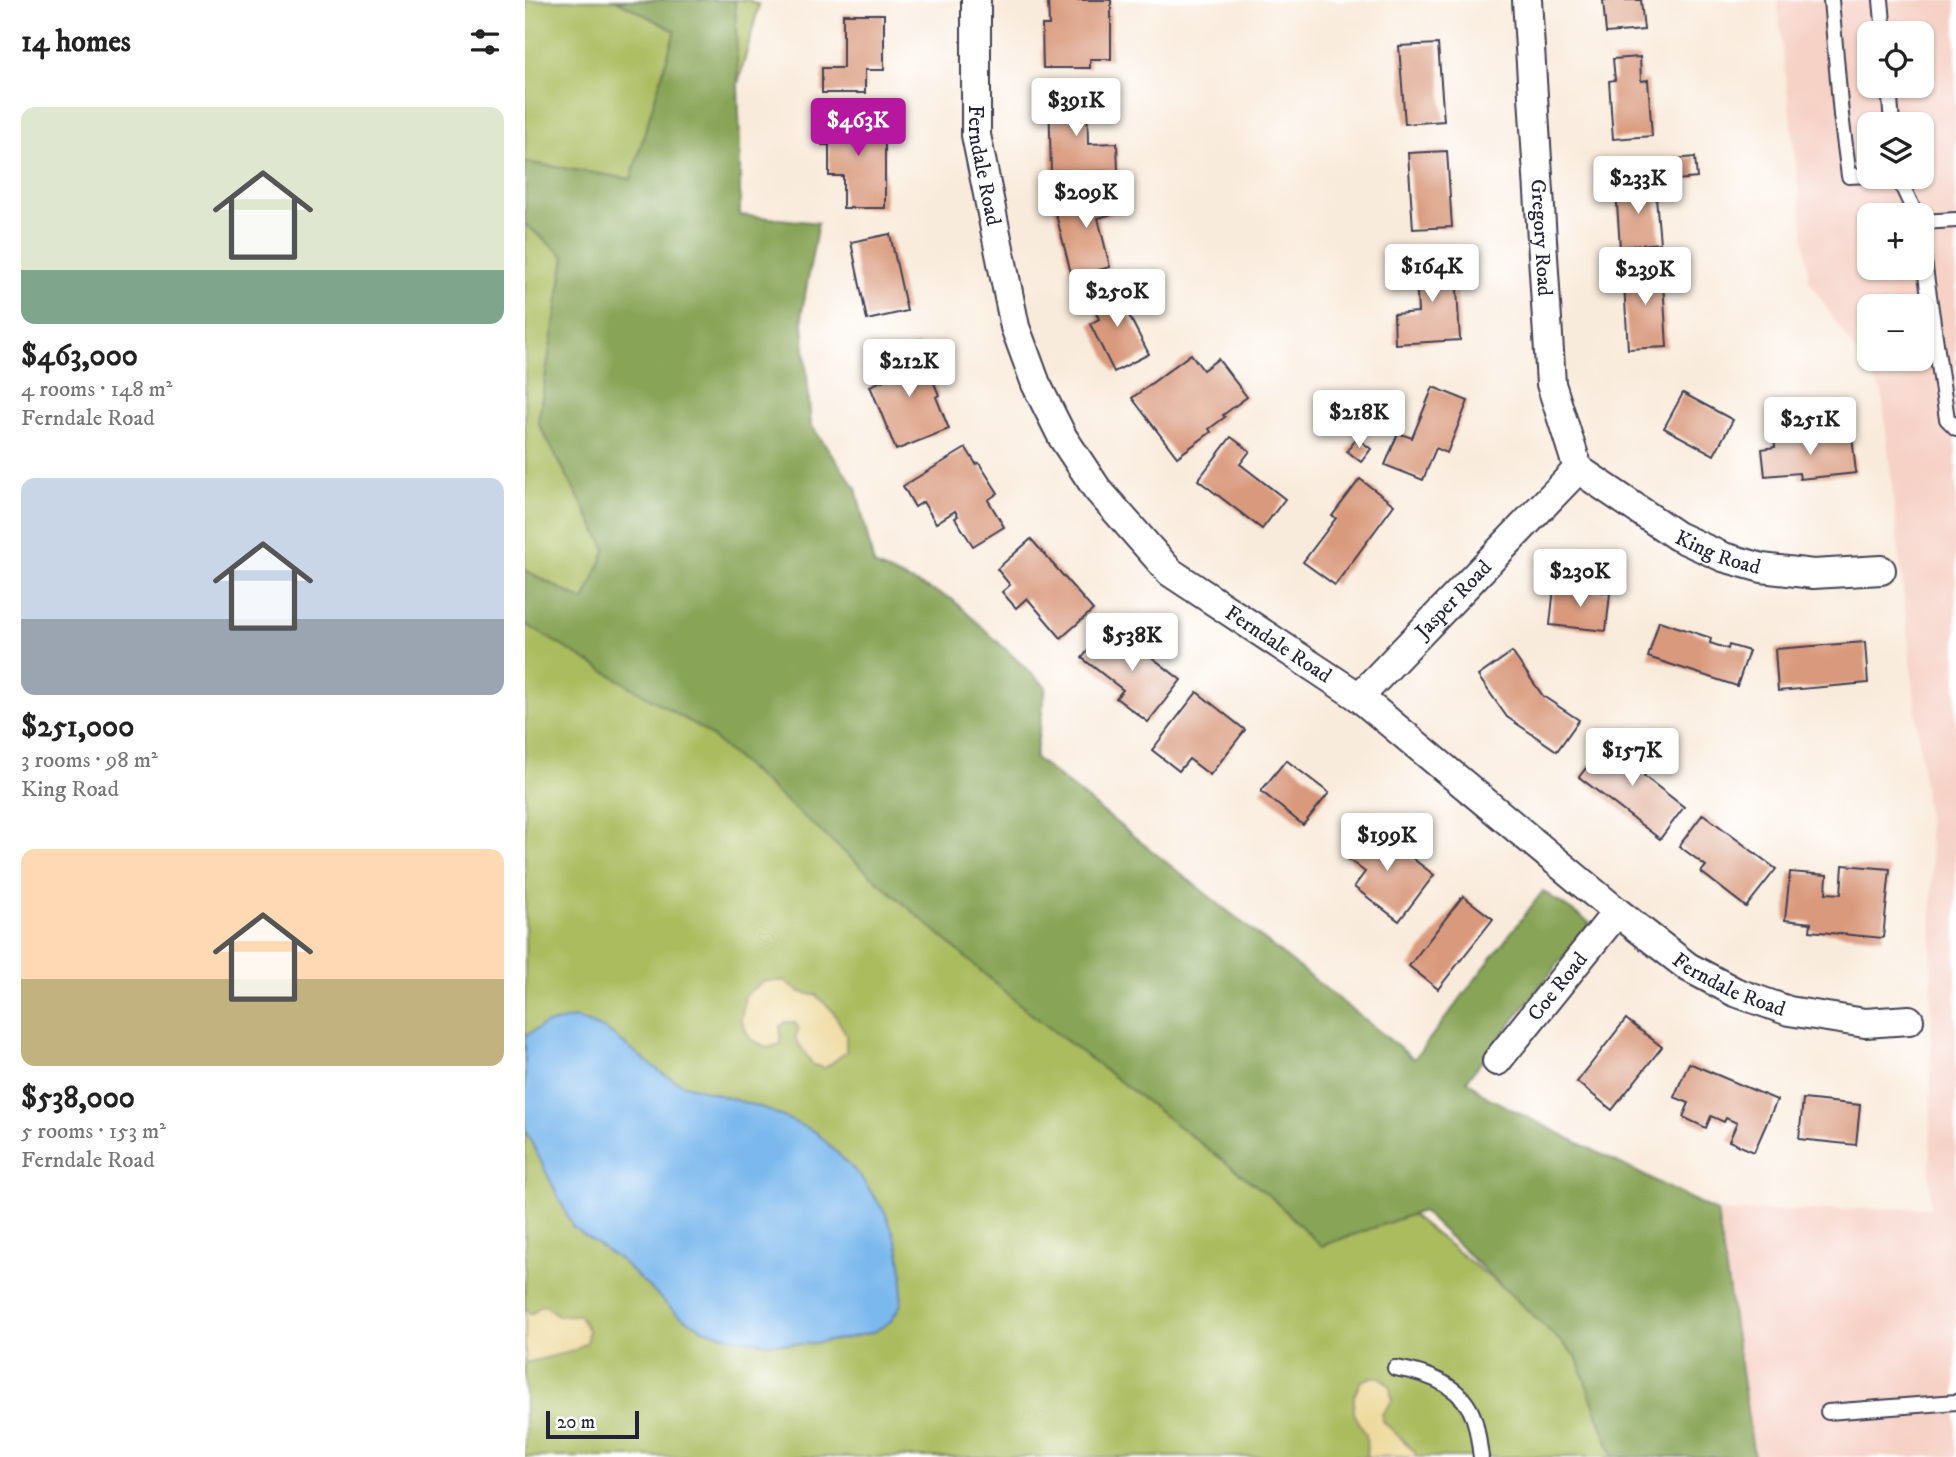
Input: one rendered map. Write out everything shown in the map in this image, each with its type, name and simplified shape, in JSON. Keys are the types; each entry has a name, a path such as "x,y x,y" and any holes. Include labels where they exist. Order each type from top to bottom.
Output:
{"street":[{"name":"Ferndale Road","path":"976,0 976,135 1015,327 1036,384 1063,438 1097,489 1170,572 1359,697 1617,912 1688,967 1735,992 1789,1011 1865,1023 1909,1020"},
{"name":"Gregory Road","path":"1527,0 1551,384 1578,469"},
{"name":"Jasper Road","path":"1359,697 1578,469"},
{"name":"King Road","path":"1578,469 1677,536 1723,557 1762,568 1813,574 1881,570"},
{"name":"Coe Road","path":"1497,1061 1617,912"}],"lane":[{"path":"1831,0 1849,176 1857,176"},
{"path":"1881,0 1883,21"},
{"path":"1934,221 1956,220"},
{"path":"1927,280 1947,419 1956,428"},
{"path":"1395,1368 1431,1377 1451,1387 1465,1401 1473,1417 1481,1457"},
{"path":"1828,1412 1956,1402"}],"shaded area":[{"path":"1777,0 1956,0 1956,1457 1754,1457 1717,1212 1930,1208 1932,863 1882,392 1868,371 1934,371 1934,294 1857,294 1857,354 1809,281"}],"green space":[{"path":"525,0 749,0 759,5 609,572 1704,1449 1708,1457 525,1457"},
{"path":"616,0 735,0 740,215 818,223 802,312 811,425 856,488 874,565 952,599 1046,687 1035,758 1414,1059 1543,891 1590,923 1467,1080 1487,1097 1717,1212 1754,1457 1613,1457 1576,1356 1422,1211 1321,1246 1271,1197 1026,1010 705,731 525,624 525,570 584,601 606,549 538,422 565,257 525,224 525,162 631,179 675,31"}],"sand":[{"path":"764,981 785,981 800,992 816,995 832,1010 846,1034 846,1052 825,1068 813,1065 795,1038 799,1029 795,1023 786,1022 780,1027 781,1044 767,1048 750,1039 741,1020 745,995"},
{"path":"525,1305 529,1313 546,1305 558,1316 579,1315 588,1330 587,1342 574,1351 525,1363"},
{"path":"1380,1377 1390,1386 1392,1401 1382,1414 1383,1421 1415,1452 1416,1457 1367,1457 1366,1435 1354,1413 1354,1396 1361,1381"}],"water":[{"path":"575,1018 606,1030 663,1074 682,1084 766,1109 816,1132 860,1176 886,1214 898,1245 903,1276 901,1304 891,1321 874,1332 807,1344 768,1343 734,1338 703,1329 677,1314 621,1261 573,1227 525,1129 525,1036 546,1024"}],"building":[{"path":"1048,0 1111,0 1111,59 1090,59 1090,68 1043,68 1042,25 1049,25"},
{"path":"1603,0 1641,0 1644,30 1606,33"},
{"path":"843,14 884,14 884,70 865,70 865,93 822,93 822,68 843,68"},
{"path":"1438,44 1444,121 1405,124 1399,46"},
{"path":"1640,57 1641,81 1648,80 1652,136 1613,139 1609,81 1615,80 1613,59"},
{"path":"1049,94 1087,94 1088,144 1117,143 1118,171 1051,173"},
{"path":"822,117 885,117 885,208 843,208 843,176 829,176 829,145 822,145"},
{"path":"1447,151 1452,227 1413,229 1408,153"},
{"path":"1695,157 1697,178 1666,181 1664,160"},
{"path":"1655,186 1660,243 1620,247 1616,189"},
{"path":"1114,188 1120,212 1098,218 1110,267 1072,277 1053,203"},
{"path":"890,234 907,311 867,320 851,242"},
{"path":"1455,255 1460,340 1395,344 1394,314 1418,312 1415,257"},
{"path":"1662,266 1667,347 1628,349 1623,268"},
{"path":"1120,283 1129,300 1123,304 1149,354 1114,372 1090,324 1099,319 1089,300"},
{"path":"918,344 939,395 936,397 949,429 896,450 870,386 891,377 883,359"},
{"path":"1191,354 1203,370 1218,359 1247,397 1223,415 1225,417 1209,429 1211,432 1177,457 1132,398"},
{"path":"1433,387 1468,401 1447,453 1436,448 1423,480 1385,465 1398,433 1412,438"},
{"path":"1683,393 1733,420 1714,455 1664,428"},
{"path":"1798,434 1798,440 1852,435 1856,473 1800,479 1799,473 1765,476 1762,449 1775,447 1774,436"},
{"path":"1231,437 1250,451 1240,464 1285,499 1262,529 1198,480"},
{"path":"1357,438 1371,449 1361,462 1347,451"},
{"path":"966,448 998,493 988,500 1004,527 973,546 955,518 958,516 955,511 936,523 923,502 915,507 903,486"},
{"path":"1360,479 1394,505 1335,585 1303,562 1336,518 1332,516"},
{"path":"1031,539 1093,610 1061,638 1027,598 1016,608 1002,592 1010,585 997,569"},
{"path":"1554,587 1610,593 1606,631 1550,625"},
{"path":"1659,621 1711,638 1710,643 1728,649 1729,645 1749,651 1737,686 1648,657"},
{"path":"1109,624 1181,680 1148,722 1116,698 1123,690 1082,658"},
{"path":"1865,642 1868,683 1778,691 1775,649"},
{"path":"1512,652 1543,696 1579,720 1557,751 1507,717 1478,676"},
{"path":"1197,692 1245,730 1210,775 1189,759 1179,771 1152,750"},
{"path":"1626,743 1653,764 1644,776 1684,807 1660,839 1579,777 1603,746 1616,756"},
{"path":"1286,760 1329,793 1303,825 1261,791"},
{"path":"1703,814 1776,869 1746,907 1701,872 1706,866 1679,846"},
{"path":"1368,824 1434,875 1399,921 1354,887 1365,872 1344,856"},
{"path":"1843,865 1890,869 1883,938 1810,931 1811,923 1785,920 1790,872 1827,875 1826,893 1841,894"},
{"path":"1463,896 1493,919 1438,989 1409,966"},
{"path":"1626,1019 1662,1047 1612,1110 1577,1082"},
{"path":"1689,1063 1777,1100 1754,1152 1729,1141 1737,1123 1726,1118 1724,1122 1711,1116 1706,1128 1683,1117 1689,1103 1674,1097"},
{"path":"1803,1099 1860,1105 1856,1145 1799,1139"}]}
